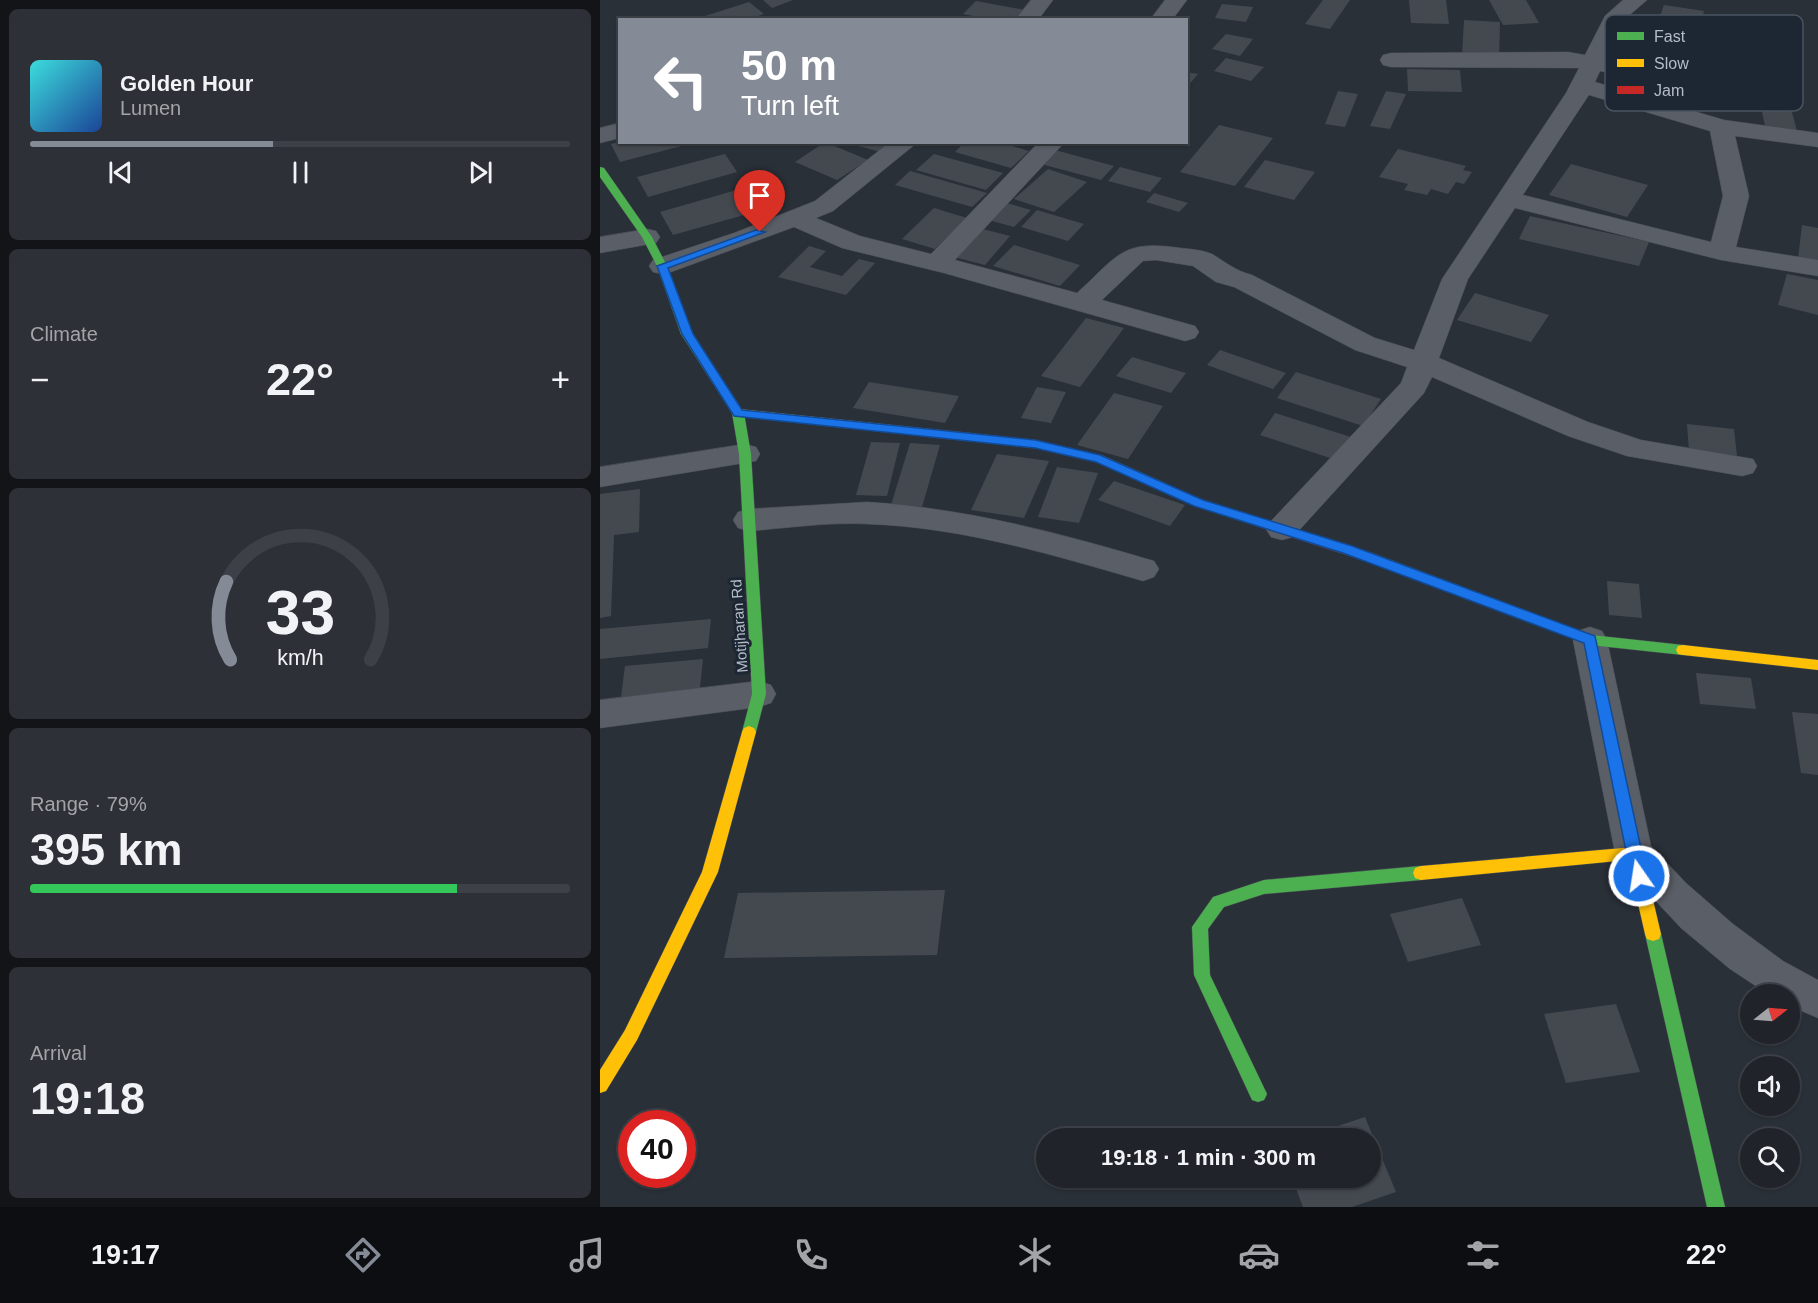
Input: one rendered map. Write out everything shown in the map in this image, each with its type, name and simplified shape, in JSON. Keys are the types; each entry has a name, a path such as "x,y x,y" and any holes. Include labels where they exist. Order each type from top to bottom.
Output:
{"street":[{"path":"1028,18 1042,0"},
{"path":"1162,18 1176,0"},
{"path":"1617,15 1636,0"},
{"path":"1282,529 1413,386 1455,279 1581,85 1605,38"},
{"path":"1391,60 1529,58 1605,63"},
{"path":"1581,85 1605,92"},
{"path":"1668,111 1721,127 1818,140"},
{"path":"1721,127 1736,196 1721,252"},
{"path":"600,136 618,131"},
{"path":"662,266 824,206 903,144"},
{"path":"937,263 1051,144"},
{"name":"Motijharan Rd","path":"600,170 647,237 662,266 687,334 738,413 745,454 759,694 710,872 631,1035 600,1085"},
{"path":"1508,199 1721,252 1818,268"},
{"path":"793,218 851,242 937,263 1185,332"},
{"path":"600,245 647,237"},
{"path":"1083,303 1135,254 1156,252 1201,259 1226,276 1243,281 1365,344 1422,362 1588,433 1638,449 1742,466"},
{"path":"738,413 1035,444 1100,459 1199,503 1347,549 1590,640 1818,664"},
{"path":"600,477 745,454"},
{"path":"748,520 865,513 922,518 1031,538 1143,569"},
{"path":"1590,640 1634,854 1716,1207"},
{"path":"600,714 759,694"},
{"path":"1634,854 1657,881 1735,948 1793,990 1818,1000"},
{"path":"1258,1094 1202,975 1200,927 1219,902 1264,887 1634,854"}],"building":[{"path":"763,0 793,0 772,8"},
{"path":"1323,0 1350,0 1330,29 1305,24"},
{"path":"1409,0 1446,0 1449,24 1411,23"},
{"path":"1489,0 1526,0 1539,23 1503,25"},
{"path":"976,1 1025,10 1018,18 982,18 963,14"},
{"path":"749,2 764,14 753,18 702,17"},
{"path":"1222,4 1253,7 1246,22 1215,18"},
{"path":"1664,5 1704,11 1703,15 1660,15"},
{"path":"1464,20 1500,22 1499,58 1462,55"},
{"path":"1226,34 1253,39 1240,56 1212,49"},
{"path":"1226,58 1264,67 1251,81 1214,71"},
{"path":"1407,69 1460,70 1462,92 1408,91"},
{"path":"1188,72 1198,74 1188,86"},
{"path":"1338,91 1358,94 1345,127 1325,124"},
{"path":"1386,91 1406,94 1390,129 1370,126"},
{"path":"1762,111 1792,111 1797,131 1766,130"},
{"path":"1219,125 1273,138 1235,186 1180,172"},
{"path":"618,142 689,144 620,162 611,144"},
{"path":"822,144 830,144 868,160 837,180 795,162"},
{"path":"851,144 889,144 881,152"},
{"path":"963,144 1006,144 1029,151 1011,168 955,152"},
{"path":"1398,149 1466,166 1463,170 1472,172 1464,184 1456,182 1448,194 1431,189 1427,195 1404,190 1408,184 1379,177"},
{"path":"1055,150 1114,166 1101,180 1041,164"},
{"path":"725,154 737,172 648,197 637,177"},
{"path":"934,154 1003,173 986,190 916,170"},
{"path":"1265,160 1315,172 1294,200 1244,187"},
{"path":"1571,164 1648,185 1627,217 1549,195"},
{"path":"1120,167 1162,178 1150,192 1108,181"},
{"path":"1048,169 1087,182 1054,212 1014,199"},
{"path":"910,171 987,193 972,207 895,185"},
{"path":"754,185 762,196 737,203 744,215 673,235 660,212"},
{"path":"1154,193 1188,203 1179,212 1146,202"},
{"path":"1003,202 1031,210 1014,227 985,219"},
{"path":"934,208 967,218 935,249 902,239"},
{"path":"1037,210 1084,224 1068,241 1021,227"},
{"path":"1530,216 1649,242 1639,266 1519,239"},
{"path":"1802,225 1818,228 1818,262 1798,259"},
{"path":"979,228 1010,236 985,265 954,257"},
{"path":"1014,245 1080,265 1060,286 993,266"},
{"path":"809,246 826,251 810,267 842,276 859,259 875,263 846,295 778,277"},
{"path":"1787,274 1818,280 1818,315 1778,305"},
{"path":"1475,293 1549,315 1531,342 1457,320"},
{"path":"1086,318 1124,328 1080,387 1041,376"},
{"path":"1220,350 1286,373 1273,389 1207,365"},
{"path":"1132,357 1186,373 1171,393 1116,376"},
{"path":"1296,372 1381,399 1363,426 1277,398"},
{"path":"869,382 959,396 945,423 853,408"},
{"path":"1037,387 1066,392 1051,423 1021,418"},
{"path":"1114,393 1163,406 1128,459 1077,445"},
{"path":"1275,413 1351,437 1336,460 1260,435"},
{"path":"1687,424 1734,429 1737,456 1689,451"},
{"path":"871,442 900,443 887,496 856,495"},
{"path":"910,443 940,445 922,507 891,505"},
{"path":"997,454 1049,461 1024,518 971,510"},
{"path":"1057,467 1098,473 1079,523 1038,517"},
{"path":"1114,481 1185,505 1170,526 1098,500"},
{"path":"640,489 639,532 614,535 611,616 600,618 600,494"},
{"path":"1607,581 1639,584 1642,618 1609,615"},
{"path":"711,619 708,648 600,659 600,629"},
{"path":"703,659 699,697 620,705 625,666"},
{"path":"1696,673 1751,678 1756,709 1700,704"},
{"path":"1792,712 1818,714 1818,775 1801,773"},
{"path":"945,890 937,955 724,958 738,893"},
{"path":"1462,898 1481,945 1408,962 1390,914"},
{"path":"1616,1004 1640,1072 1566,1083 1544,1014"},
{"path":"1365,1117 1370,1128 1332,1128"},
{"path":"1381,1156 1396,1192 1352,1207 1303,1207 1296,1188 1381,1188"}],"traffic: fast":[{"path":"600,170 647,237 662,266 687,334 738,413 745,454 759,694 749,732"},
{"path":"1372,558 1590,640 1683,650"},
{"path":"1258,1094 1202,975 1200,927 1219,902 1264,887 1421,873"},
{"path":"1653,934 1716,1207"}],"traffic: slow":[{"path":"738,413 1035,444 1099,459 1163,487"},
{"path":"1683,650 1818,665"},
{"path":"600,1085 631,1035 710,872 749,732"},
{"path":"1421,873 1634,853 1653,934"}],"traffic: jam":[{"path":"1163,487 1199,503 1372,558"}],"route":[{"path":"760,232 662,266 687,334 738,413 1035,444 1100,459 1199,503 1347,549 1590,640 1639,876"}]}
